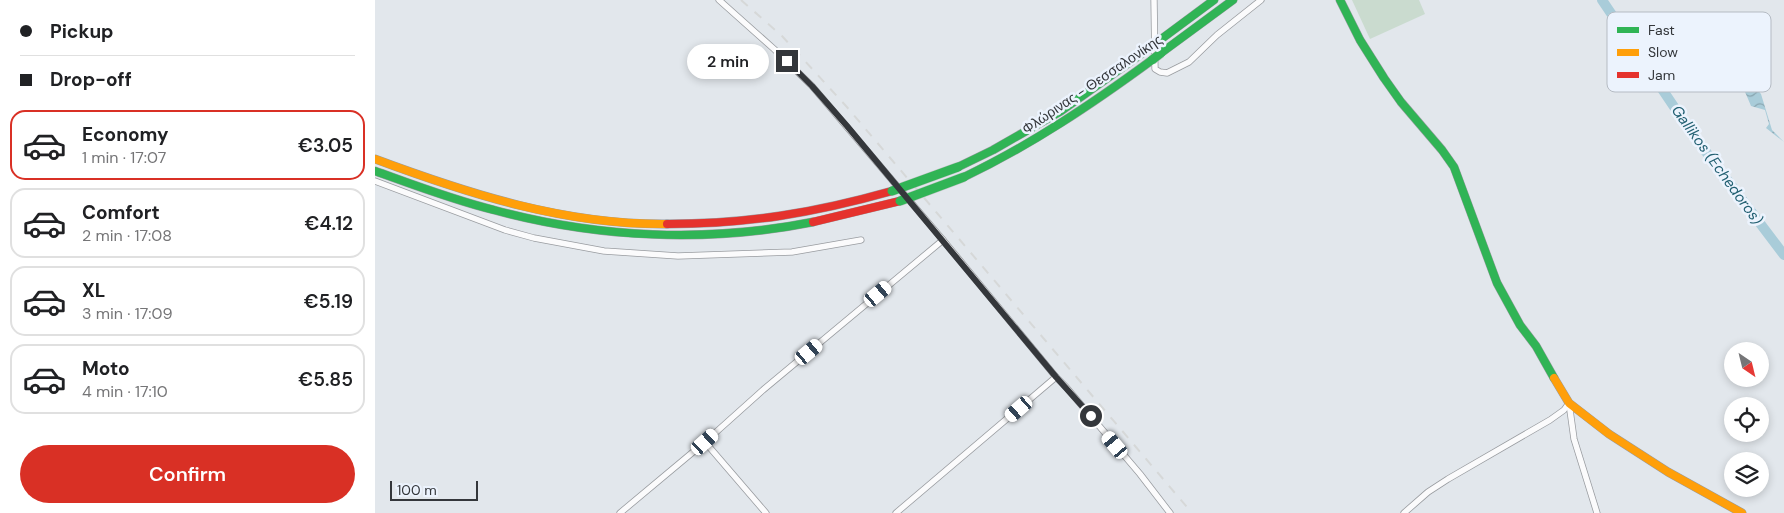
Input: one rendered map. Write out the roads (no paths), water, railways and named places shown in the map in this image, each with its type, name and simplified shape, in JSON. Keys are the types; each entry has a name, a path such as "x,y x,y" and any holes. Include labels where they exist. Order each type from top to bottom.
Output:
{"main road":[{"name":"Φλώρινας - Θεσσαλονίκης","path":"375,159 481,196 551,213 586,218 639,224 693,225 743,222 818,211 892,191 957,167 993,150 1061,111 1215,0"},
{"name":"Φλώρινας - Θεσσαλονίκης","path":"375,171 477,206 548,223 584,229 648,235 730,234 823,222 900,201 964,176 1004,157 1051,130 1152,60 1233,0"},
{"path":"1340,0 1349,20 1384,79 1443,150 1454,167 1497,283 1519,325 1536,346 1569,403 1609,434 1661,467 1742,513"}],"street":[{"path":"719,0 774,48 812,86 1056,377 1140,474 1170,513"},
{"path":"1154,0 1155,69 1167,73 1189,62 1217,35 1261,0"},
{"path":"375,181 505,230 534,238 604,251 678,256 792,252 861,240"},
{"path":"620,513 705,442 763,390 943,240"},
{"path":"896,513 1056,377"},
{"path":"1404,513 1448,478 1550,420 1564,410 1569,403"},
{"path":"1569,403 1574,439 1597,513"},
{"path":"705,442 766,513"}],"water":[{"path":"1745,92 1759,92 1772,130 1784,142 1766,128 1769,124 1765,110 1751,106"}],"waterway":[{"name":"Gallikos (Echedoros)","path":"1602,0 1610,12"},
{"name":"Gallikos (Echedoros)","path":"1664,92 1691,132 1784,255"}],"railway":[{"path":"741,0 782,36 846,106 1192,513"}]}
